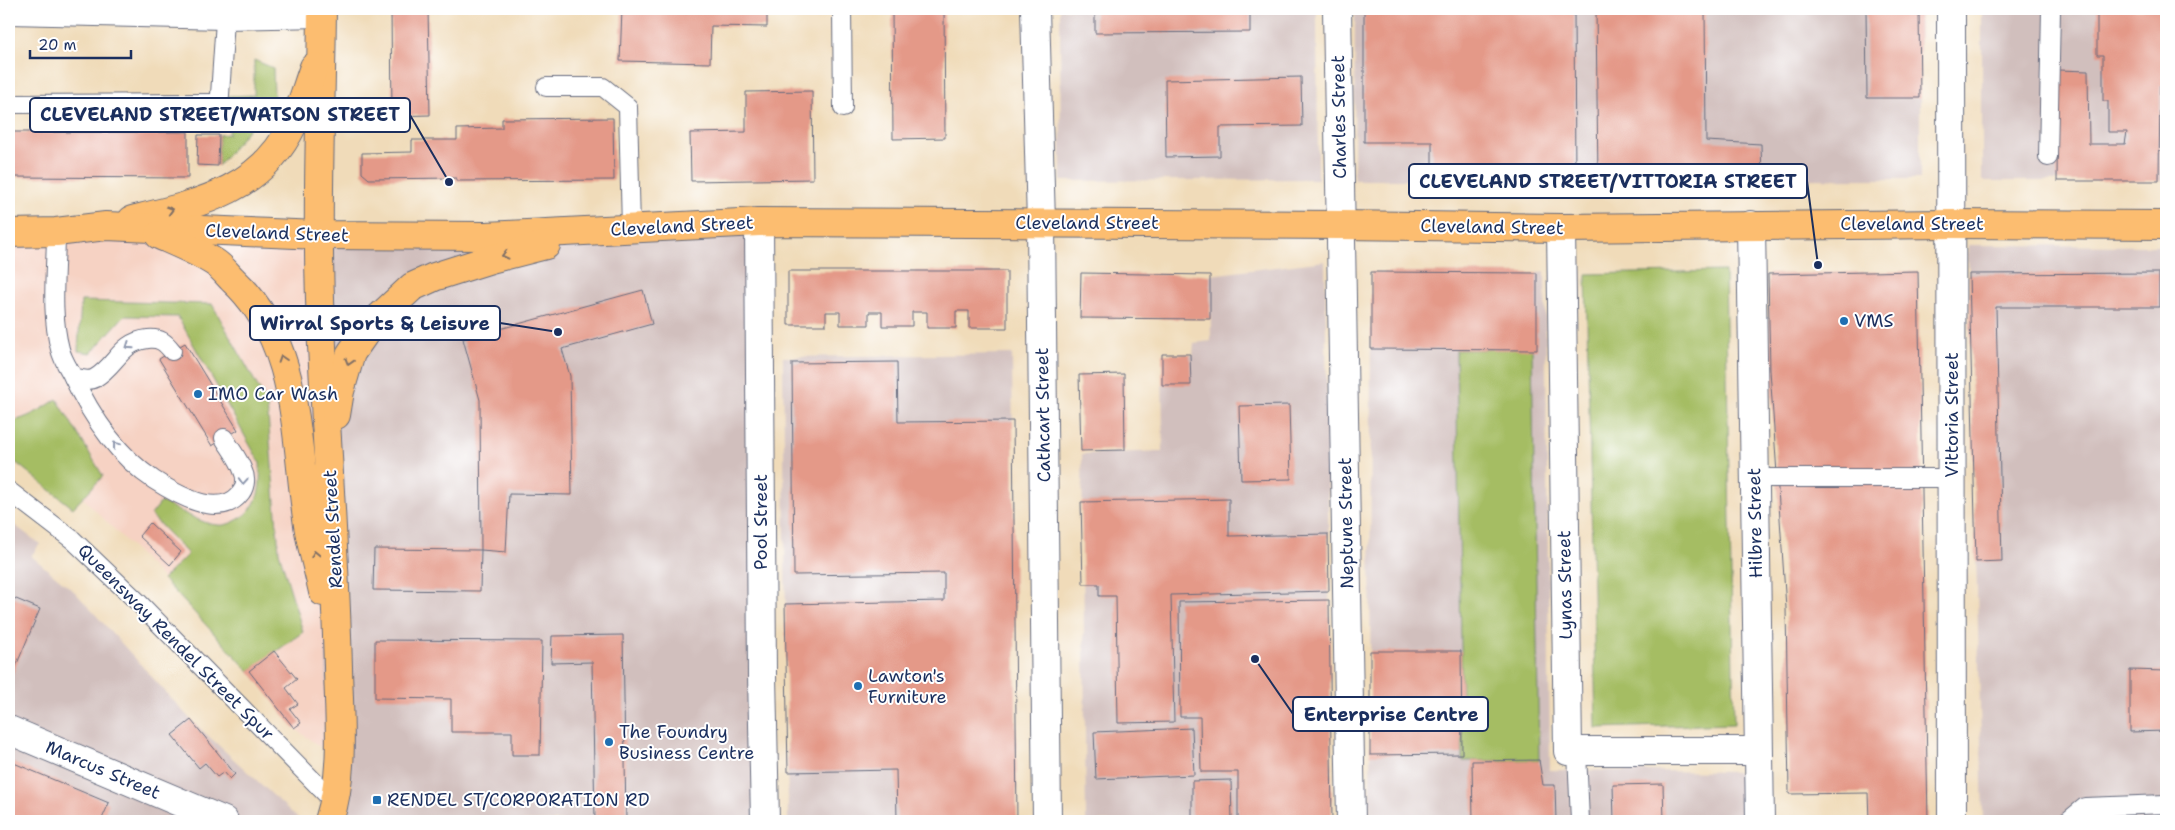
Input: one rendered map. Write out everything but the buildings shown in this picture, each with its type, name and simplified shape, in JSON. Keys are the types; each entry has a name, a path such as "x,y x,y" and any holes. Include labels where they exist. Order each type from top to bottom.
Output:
{"main road":[{"name":"Rendel Street","path":"322,13 318,235 336,591 340,762 332,812"},
{"path":"106,226 195,202 228,190 260,171 280,148 294,124 322,46"},
{"name":"Cleveland Street","path":"9,232 56,232 106,226 318,235 486,236 759,222 1561,228 1750,225 2166,225"},
{"path":"146,229 215,262 243,289 266,318 273,333 284,365 295,418 307,520 337,652"},
{"path":"329,468 340,391 351,352 370,326 393,303 412,287 434,278 491,259 603,230"}],"street":[{"name":"Cathcart Street","path":"1035,9 1041,223 1048,821"},
{"name":"Charles Street","path":"1337,9 1341,225"},
{"name":"Vittoria Street","path":"1951,9 1952,821"},
{"name":"Pool Street","path":"759,222 762,676 765,821"},
{"name":"Neptune Street","path":"1341,225 1351,821"},
{"name":"Hilbre Street","path":"1750,225 1760,821"},
{"name":"Lynas Street","path":"1561,228 1568,751 1577,752"},
{"name":"Marcus Street","path":"9,730 224,821"},
{"path":"1577,752 1758,751"}],"lane":[{"path":"842,9 843,108"},
{"path":"2048,157 2051,9"},
{"path":"9,15 225,20 322,13"},
{"path":"9,104 219,106 225,20"},
{"path":"546,86 603,86 628,107 631,228"},
{"path":"56,232 55,322 60,351 90,411 123,454 154,479 206,505 223,506 233,502 242,493 246,482 244,472 224,438"},
{"path":"73,377 86,381 95,378 119,353 137,340 153,339 164,342 172,351"},
{"path":"1754,478 1952,478"},
{"name":"Queensway Rendel Street Spur","path":"9,491 73,540 139,603 332,812"},
{"path":"1577,752 1580,821"},
{"path":"2068,821 2085,807 2166,804"}],"shaded area":[{"path":"1060,9 1317,9 1318,179 1061,181"},
{"path":"1355,9 1920,9 1920,179 1354,180"},
{"path":"1982,9 2166,9 2166,181 1982,181"},
{"path":"759,222 766,821 329,821 318,235"},
{"path":"9,233 318,235 340,761 294,728 249,671 155,570 83,498 73,508 9,457"},
{"path":"1968,245 2166,246 2166,821 1983,821"},
{"path":"1325,261 1332,821 1086,821 1082,454 1163,451 1162,354 1193,355 1194,343 1211,341 1210,275"},
{"path":"1545,271 1550,770 1743,772 1743,821 1370,821 1371,272 1537,273"},
{"path":"1012,354 1017,821 788,821 783,357"},
{"path":"9,521 40,544 31,556 75,592 191,720 301,821 9,821"}],"green space":[{"path":"254,60 273,68 274,96 218,166 219,135 229,134 228,96 254,95"},
{"path":"1725,271 1734,724 1596,728 1586,274"},
{"path":"81,301 212,304 267,403 279,552 303,632 249,671 163,579 188,554 151,515 161,502 212,524 223,525 233,522 245,515 255,503 260,480 260,463 178,317 124,316 91,353 78,351"},
{"path":"1532,349 1539,760 1463,761 1456,350"},
{"path":"57,399 103,476 73,508 9,457 9,422 34,413"}],"place":[{"name":"CLEVELAND STREET/WATSON STREET","path":"449,182"},
{"name":"CLEVELAND STREET/VITTORIA STREET","path":"1818,265"},
{"name":"VMS","path":"1844,321"},
{"name":"Wirral Sports & Leisure","path":"558,332"},
{"name":"IMO Car Wash","path":"198,394"},
{"name":"Enterprise Centre","path":"1255,659"},
{"name":"Lawton's Furniture","path":"858,686"},
{"name":"The Foundry Business Centre","path":"609,742"},
{"name":"RENDEL ST/CORPORATION RD","path":"377,800"}]}
